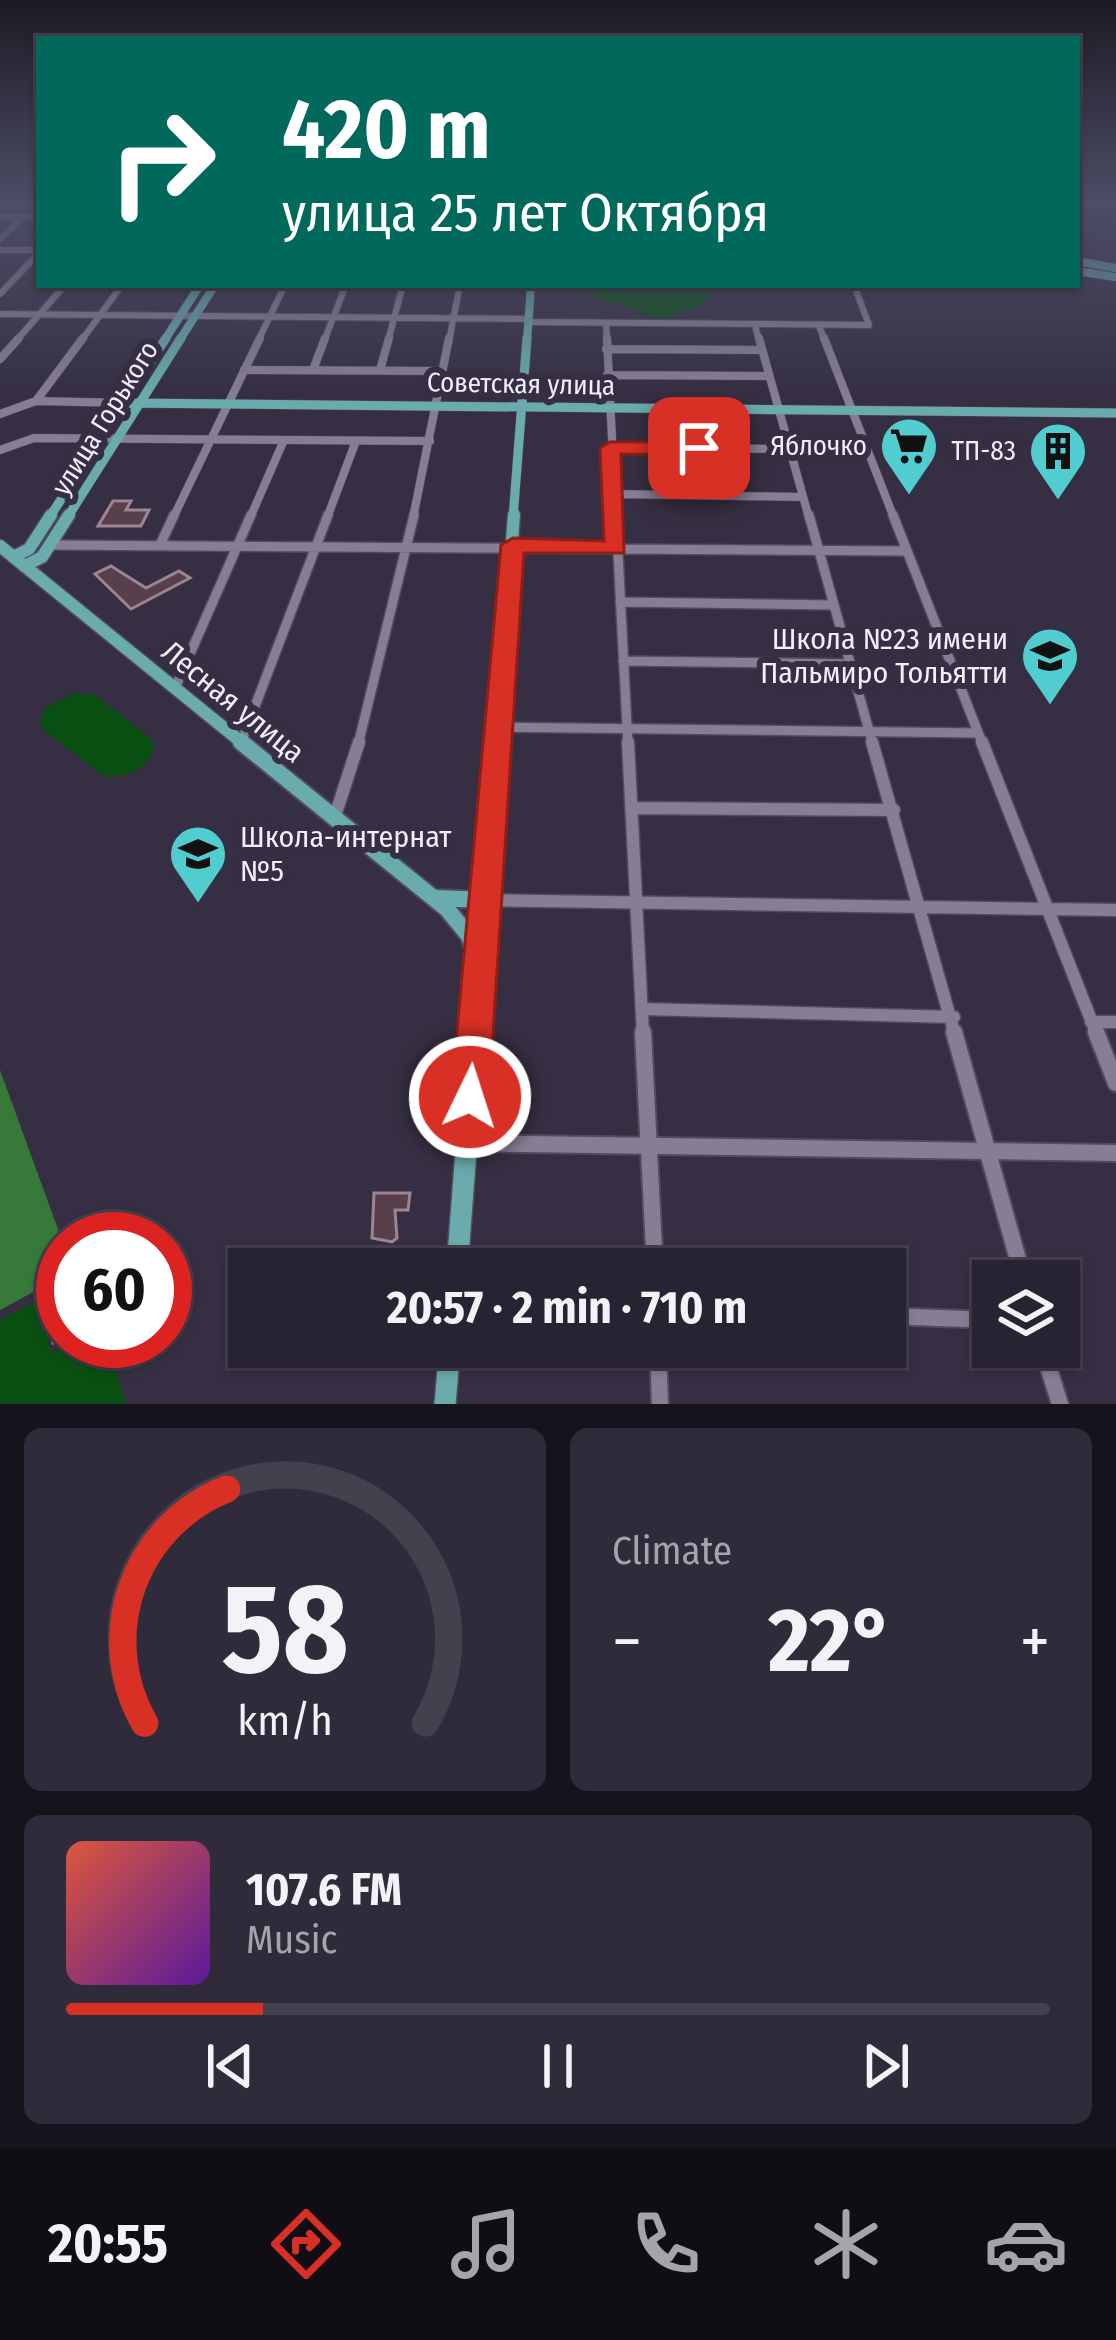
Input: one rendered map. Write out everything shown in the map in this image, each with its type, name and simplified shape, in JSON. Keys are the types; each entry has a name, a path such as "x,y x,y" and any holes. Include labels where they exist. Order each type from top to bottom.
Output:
{"main road":[{"path":"1080,268 1116,268"},
{"path":"1080,269 1116,278"},
{"name":"улица Горького","path":"19,561 42,557 50,545 117,439 132,403 198,288"},
{"name":"улица Горького","path":"19,561 213,288"},
{"path":"458,1248 532,288"},
{"name":"Советская улица","path":"132,403 1116,413"},
{"name":"Лесная улица","path":"0,546 434,898 469,936 478,981"},
{"path":"434,898 484,900"},
{"path":"445,1404 448,1368"}],"street":[{"path":"0,294 26,267"},
{"path":"0,359 62,288"},
{"path":"36,401 120,288"},
{"path":"160,544 284,288"},
{"path":"313,370 345,288"},
{"path":"380,370 402,288"},
{"path":"334,819 346,794 408,545 460,288"},
{"path":"0,314 871,323 855,288"},
{"path":"606,323 654,1248"},
{"path":"755,325 1019,1260"},
{"path":"819,326 1116,1082"},
{"path":"606,349 761,350"},
{"path":"244,370 443,371"},
{"path":"607,375 768,376"},
{"name":"Советская улица","path":"0,414 36,401 132,403"},
{"path":"0,450 34,439 430,441"},
{"path":"175,688 284,440"},
{"path":"242,743 356,441"},
{"path":"610,448 788,449"},
{"path":"613,494 802,497"},
{"path":"50,545 906,551"},
{"path":"620,602 834,605"},
{"path":"623,661 851,664"},
{"path":"497,727 978,733"},
{"path":"632,808 894,810"},
{"path":"484,900 1116,910"},
{"path":"643,1009 953,1017"},
{"path":"1091,1022 1116,1022"},
{"path":"466,1143 650,1142 1116,1153"},
{"path":"906,1317 972,1318"},
{"path":"659,1368 660,1404"},
{"path":"1049,1368 1060,1404"}],"green space":[{"path":"570,288 716,288 701,306 661,320"},
{"path":"74,693 95,695 151,739 154,746 142,767 120,776 103,776 45,731 40,724 44,709"},
{"path":"0,1070 52,1212 36,1212 36,1291 0,1310"},
{"path":"36,1302 36,1368 115,1368 126,1404 0,1404 0,1320"}],"building":[{"path":"113,501 131,501 126,510 149,510 141,526 98,526"},
{"path":"111,566 146,588 179,571 190,578 131,609 95,574"},
{"path":"374,1193 410,1193 408,1210 395,1210 397,1238 392,1242 372,1238"}],"place":[{"name":"Яблочко","path":"909,497"},
{"name":"ТП-83","path":"1058,502"},
{"name":"Школа №23 имени Пальмиро Тольятти","path":"1050,707"},
{"name":"Школа-интернат №5","path":"198,905"}],"route":[{"path":"470,1097 513,545 616,548 610,448 699,448"}]}
